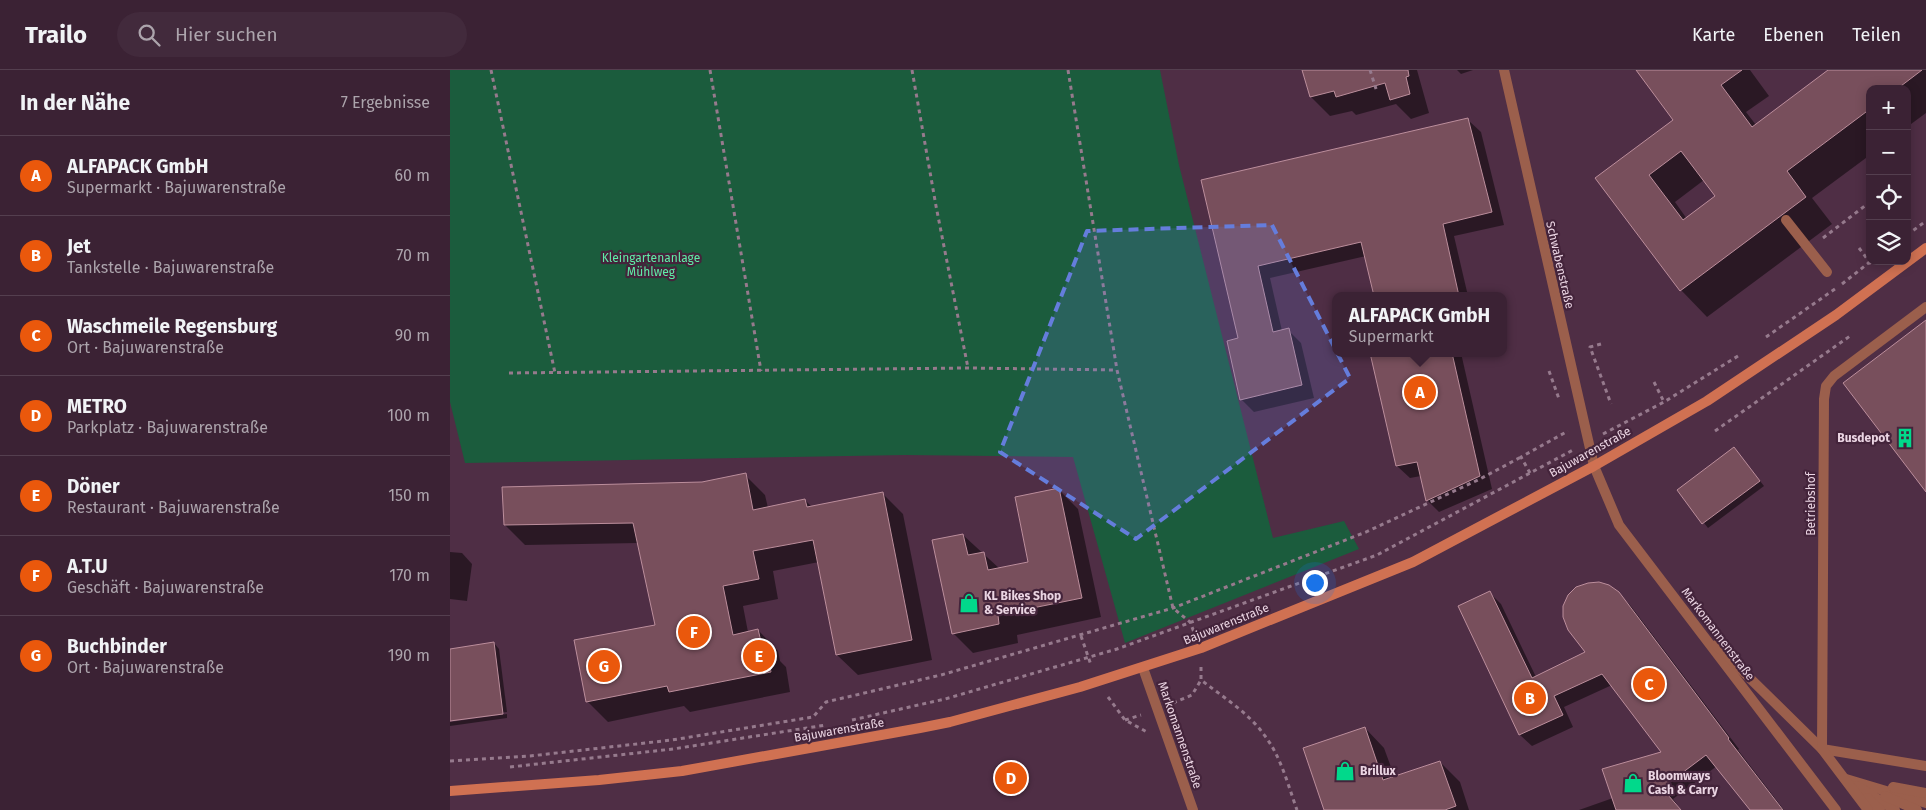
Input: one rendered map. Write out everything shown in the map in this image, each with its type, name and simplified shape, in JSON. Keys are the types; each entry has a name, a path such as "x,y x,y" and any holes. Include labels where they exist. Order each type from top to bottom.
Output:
{"street":[{"name":"Schwabenstraße","path":"1504,70 1594,466"},
{"path":"1786,220 1827,272"},
{"name":"Bajuwarenstraße","path":"450,791 599,780 682,770 950,722 1098,682 1201,648 1413,562 1594,466 1707,401 1836,315 1926,248"},
{"name":"Betriebshof","path":"1822,750 1824,399 1826,386 1834,376 1926,307"},
{"name":"Markomannenstraße","path":"1594,466 1619,525 1836,810"},
{"path":"1689,617 1822,750 1868,810"},
{"name":"Markomannenstraße","path":"1143,668 1193,810"},
{"path":"1822,750 1926,766"},
{"path":"1846,779 1926,793"},
{"path":"1846,779 1926,803"},
{"path":"1846,779 1880,810"},
{"path":"1846,779 1895,810"},
{"path":"1846,779 1917,810"}],"path":[{"path":"491,70 555,373"},
{"path":"710,70 761,371"},
{"path":"912,70 936,206 968,368"},
{"path":"1068,70 1117,370 1173,608 1190,622 1201,648 1202,680 1248,717 1265,736 1277,756 1297,810"},
{"path":"1370,70 1376,92"},
{"path":"1827,235 1866,205"},
{"path":"1911,232 1926,221"},
{"path":"1859,248 1866,257"},
{"path":"1763,340 1824,298 1866,265"},
{"path":"1714,431 1850,336"},
{"path":"1601,344 1590,348 1611,404"},
{"path":"845,722 945,699 1088,658 1378,555 1664,402 1740,356"},
{"path":"509,374 968,368 1117,370"},
{"path":"1549,371 1560,402"},
{"path":"1654,382 1664,402"},
{"path":"450,761 530,756 672,740 813,716 826,702 942,675 1081,636 1173,608 1366,532 1480,479 1521,457 1568,431 1566,424"},
{"path":"1521,457 1530,473"},
{"path":"1081,636 1098,682 1125,720 1169,744"},
{"path":"507,767 673,749 836,723"}],"highlighted area":[{"path":"1272,225 1350,378 1136,539 1000,452 1087,231"}],"green space":[{"name":"Kleingartenanlage Mühlweg","path":"450,70 1160,70 1179,165 1273,538 1344,521 1359,549 1125,643 1073,457 905,455 465,463 450,402"}],"building":[{"path":"1302,70 1408,70 1409,76 1406,77 1410,94 1390,100 1385,83 1336,97 1334,91 1310,97"},
{"path":"1636,70 1742,70 1721,85 1752,127 1828,70 1922,70 1902,85 1866,85 1866,112 1787,171 1806,197 1680,291 1595,178 1673,120","holes":["1681,151 1715,196 1683,220 1649,175"]},
{"path":"1468,118 1492,212 1443,224 1458,292 1373,292 1361,242 1258,266 1273,332 1289,328 1302,385 1240,400 1227,341 1238,338 1201,180"},
{"name":"Busdepot","path":"1926,320 1926,492 1843,383"},
{"path":"1371,357 1453,357 1480,476 1426,501 1417,462 1396,466"},
{"path":"1734,447 1760,481 1702,524 1677,490"},
{"path":"746,473 753,510 805,499 807,507 883,492 912,640 836,655 813,540 753,551 759,579 723,586 733,635 758,629 762,646 766,645 771,672 669,692 667,686 586,702 574,640 655,625 633,523 504,525 502,487 702,482"},
{"path":"1059,488 1082,598 998,615 999,624 952,634 932,540 963,534 968,555 984,552 988,570 1028,562 1015,497"},
{"path":"1599,582 1609,585 1619,592 1783,810 1750,810 1706,755 1662,788 1681,810 1616,810 1602,769 1661,752 1602,674 1554,696 1563,715 1519,735 1458,606 1490,591 1532,678 1585,652 1568,630 1563,617 1563,606 1568,595 1576,587"},
{"path":"494,642 503,714 450,721 450,649"},
{"name":"Brillux","path":"1365,727 1383,780 1440,761 1456,806 1445,810 1324,810 1303,748"}],"place":[{"name":"ALFAPACK GmbH","path":"1420,392"},
{"name":"Busdepot","path":"1905,438"},
{"name":"KL Bikes Shop & Service","path":"969,603"},
{"name":"A.T.U","path":"694,632"},
{"name":"Döner","path":"759,656"},
{"name":"Buchbinder","path":"604,666"},
{"name":"Waschmeile Regensburg","path":"1649,684"},
{"name":"Jet","path":"1530,698"},
{"name":"Brillux","path":"1345,771"},
{"name":"METRO","path":"1011,778"},
{"name":"Bloomways Cash & Carry","path":"1633,783"}]}
